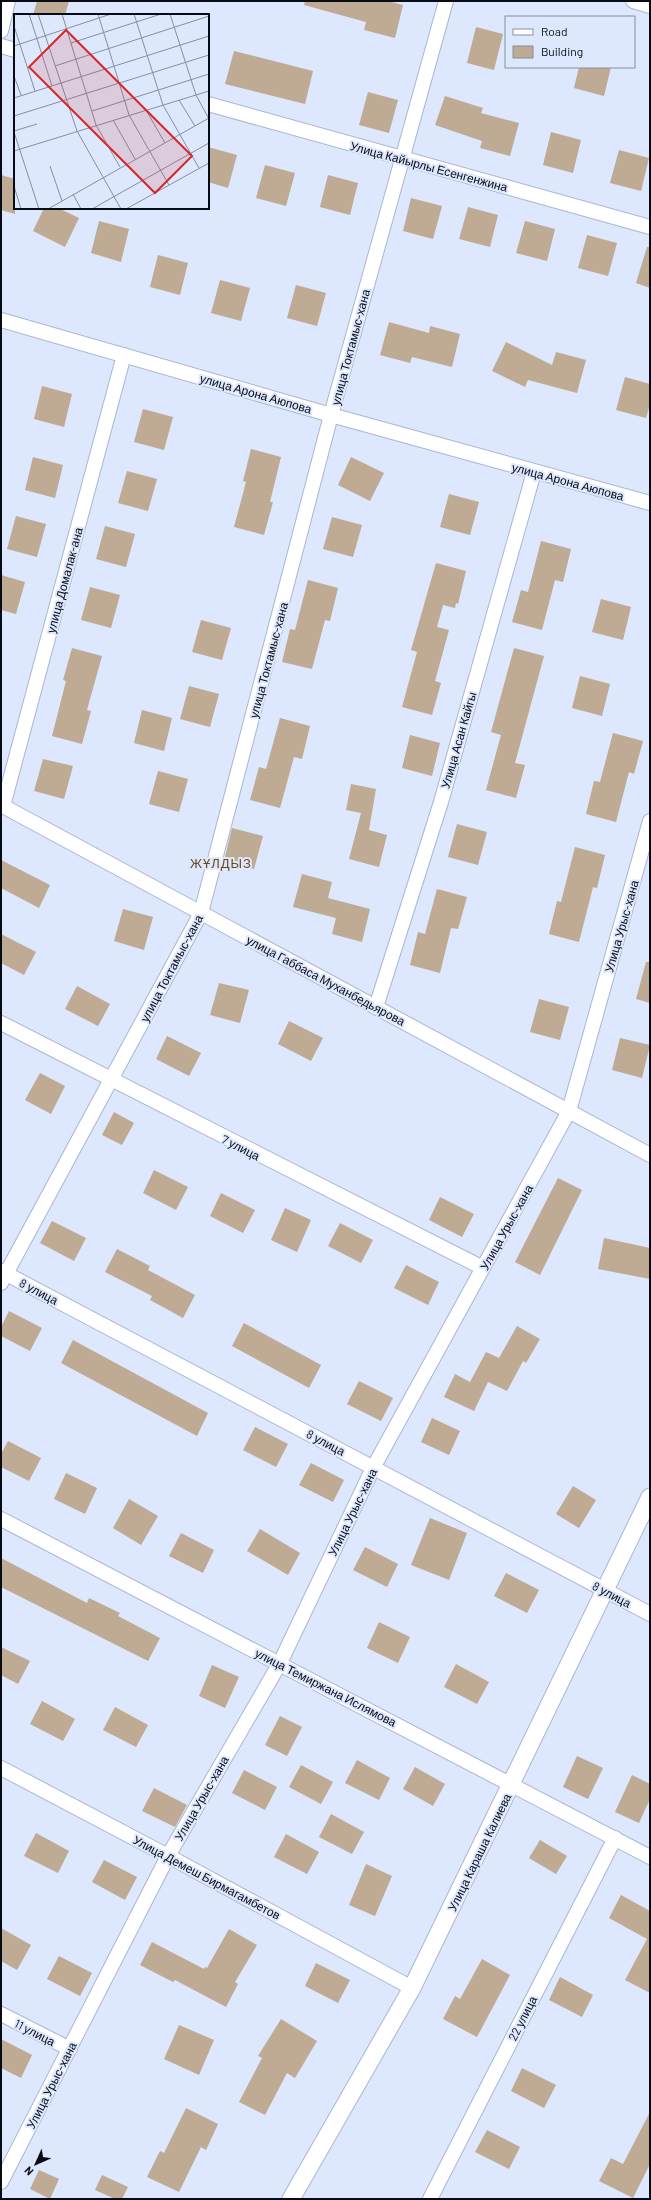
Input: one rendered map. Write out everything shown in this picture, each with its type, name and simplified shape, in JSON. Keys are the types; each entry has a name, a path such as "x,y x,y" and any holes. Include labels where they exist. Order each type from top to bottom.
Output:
{"street":[{"path":"1,31 8,1"},
{"name":"улица Токтамыс-хана","path":"3,1276 201,913 332,415 401,159 446,1"},
{"path":"633,1 650,6"},
{"path":"1,46 14,50"},
{"name":"Улица Кайырлы Есенгенжина","path":"209,104 401,159 650,227"},
{"name":"улица Арона Аюпова","path":"1,320 534,472 650,503"},
{"name":"улица Домалак-ана","path":"2,805 124,355"},
{"name":"Улица Асан Кайгы","path":"376,1007 441,802 534,472"},
{"name":"улица Габбаса Муханбедьярова","path":"2,805 650,1155"},
{"name":"Улица Урыс-хана","path":"1,2182 168,1856 280,1663 373,1468 569,1111 650,821"},
{"name":"7 улица","path":"1,1023 110,1081 483,1268"},
{"name":"8 улица","path":"3,1276 650,1614"},
{"name":"Улица Караша Калиева","path":"291,2199 412,1988 650,1496"},
{"name":"улица Темиржана Ислямова","path":"1,1519 650,1857"},
{"name":"Улица Демеш Бирмагамбетов","path":"1,1768 168,1856 412,1988"},
{"name":"22 улица","path":"430,2199 614,1838"},
{"name":"11 улица","path":"1,2014 70,2049"}],"building":[{"path":"37,1 69,1 65,14 33,14"},
{"path":"305,1 388,1 403,5 395,38 364,30 366,22 304,5"},
{"path":"476,27 503,34 494,70 467,63"},
{"path":"234,51 313,71 305,104 225,84"},
{"path":"579,68 611,68 604,96 574,88"},
{"path":"368,92 398,100 389,133 359,125"},
{"path":"445,96 483,108 481,113 519,123 510,156 480,148 482,141 435,125"},
{"path":"551,132 581,140 573,173 543,165"},
{"path":"209,147 237,155 228,188 209,182"},
{"path":"619,150 649,158 641,191 610,183"},
{"path":"265,165 295,173 286,206 256,198"},
{"path":"1,175 14,179 15,214 1,210"},
{"path":"328,175 358,183 350,215 320,207"},
{"path":"411,198 442,206 433,239 403,231"},
{"path":"468,207 498,215 490,247 459,239"},
{"path":"44,209 60,209 79,218 65,247 33,231"},
{"path":"99,221 129,229 121,262 91,253"},
{"path":"525,221 555,229 547,261 516,253"},
{"path":"587,235 617,243 608,276 578,268"},
{"path":"647,247 650,247 650,288 636,283"},
{"path":"158,255 188,263 180,295 150,287"},
{"path":"220,280 250,288 241,321 211,313"},
{"path":"296,285 326,293 317,326 287,318"},
{"path":"389,322 429,333 430,326 460,334 452,367 412,357 410,363 380,355"},
{"path":"506,342 552,365 556,352 586,360 577,393 528,380 525,387 492,371"},
{"path":"625,377 650,384 650,404 646,418 616,410"},
{"path":"42,386 72,394 64,427 34,419"},
{"path":"143,409 173,417 164,450 134,442"},
{"path":"251,449 281,457 270,502 273,502 264,535 234,527 246,482 243,481"},
{"path":"33,457 63,465 55,498 25,490"},
{"path":"351,457 384,473 370,501 338,485"},
{"path":"127,471 157,479 148,511 118,503"},
{"path":"449,494 479,502 470,535 440,527"},
{"path":"16,516 46,524 37,557 7,549"},
{"path":"332,517 362,525 353,557 323,549"},
{"path":"105,526 135,534 126,567 96,559"},
{"path":"541,541 571,549 563,582 555,580 542,630 512,622 521,590 528,592"},
{"path":"436,563 466,571 458,604 456,603 455,608 443,605 437,627 449,630 435,681 441,683 432,715 402,707 417,652 411,650"},
{"path":"1,575 25,582 16,614 1,610"},
{"path":"308,580 338,588 330,621 325,620 312,669 282,662 290,629 295,630"},
{"path":"90,587 120,595 111,628 81,620"},
{"path":"601,599 631,607 623,640 592,632"},
{"path":"201,620 231,628 222,660 192,652"},
{"path":"72,648 102,656 87,710 91,711 82,744 52,736 66,681 63,680"},
{"path":"514,648 544,656 515,763 525,765 516,798 486,790 501,735 491,732"},
{"path":"580,676 610,684 602,716 572,708"},
{"path":"189,686 219,694 210,727 180,719"},
{"path":"142,710 172,718 164,751 134,743"},
{"path":"280,718 310,726 302,759 294,757 280,808 250,800 259,767 266,769"},
{"path":"613,733 643,741 634,774 629,772 616,822 586,814 594,781 600,782"},
{"path":"410,735 440,743 432,776 402,768"},
{"path":"43,759 73,766 64,799 34,791"},
{"path":"158,771 188,779 179,812 149,804"},
{"path":"351,784 376,789 369,830 387,835 379,867 349,859 361,813 346,810"},
{"path":"457,824 487,832 478,865 448,857"},
{"path":"232,828 263,836 254,869 224,861"},
{"path":"575,847 605,855 597,888 593,887 579,942 549,934 557,901 561,902"},
{"path":"1,860 50,885 39,908 1,888"},
{"path":"302,874 332,882 328,898 370,909 362,942 332,934 336,918 293,907"},
{"path":"437,889 467,897 458,929 451,928 440,973 410,965 418,932 425,934"},
{"path":"123,909 153,917 144,950 114,941"},
{"path":"1,934 36,952 24,975 1,963"},
{"path":"646,962 650,962 650,1003 636,999"},
{"path":"219,983 249,990 240,1023 210,1015"},
{"path":"77,986 110,1004 98,1026 65,1009"},
{"path":"539,999 569,1007 560,1040 530,1032"},
{"path":"289,1021 323,1038 311,1061 278,1044"},
{"path":"167,1036 201,1053 189,1076 156,1059"},
{"path":"620,1038 650,1045 642,1078 612,1070"},
{"path":"40,1073 65,1086 51,1114 25,1100"},
{"path":"114,1112 134,1123 122,1145 102,1135"},
{"path":"154,1170 188,1187 176,1210 143,1193"},
{"path":"558,1178 582,1190 540,1275 515,1262"},
{"path":"221,1193 255,1210 243,1233 210,1216"},
{"path":"440,1197 474,1214 462,1237 429,1220"},
{"path":"285,1208 311,1220 297,1252 271,1240"},
{"path":"52,1221 86,1238 74,1261 40,1243"},
{"path":"340,1223 373,1240 361,1263 328,1246"},
{"path":"604,1238 650,1248 650,1279 598,1269"},
{"path":"117,1249 150,1266 148,1270 195,1295 183,1318 150,1300 152,1296 105,1272"},
{"path":"406,1265 439,1282 428,1305 394,1288"},
{"path":"9,1311 42,1328 30,1351 1,1336 1,1327"},
{"path":"244,1323 321,1365 309,1388 232,1346"},
{"path":"517,1326 540,1339 526,1363 523,1361 507,1391 488,1382 474,1411 444,1397 455,1374 470,1382 486,1352 499,1358"},
{"path":"73,1340 208,1413 197,1436 61,1363"},
{"path":"359,1381 393,1398 381,1421 347,1404"},
{"path":"432,1418 460,1431 449,1455 421,1442"},
{"path":"255,1427 288,1444 276,1467 243,1450"},
{"path":"8,1441 41,1458 29,1481 1,1467 1,1454"},
{"path":"311,1463 344,1480 333,1502 299,1485"},
{"path":"66,1473 97,1488 85,1514 54,1499"},
{"path":"573,1486 596,1500 579,1528 556,1514"},
{"path":"129,1499 158,1516 141,1545 113,1528"},
{"path":"430,1518 467,1533 449,1580 411,1565"},
{"path":"260,1529 300,1553 288,1575 247,1551"},
{"path":"181,1533 214,1550 203,1573 169,1556"},
{"path":"365,1547 398,1564 387,1587 353,1570"},
{"path":"1,1558 87,1603 89,1598 120,1613 118,1616 160,1638 148,1661 1,1587"},
{"path":"506,1573 539,1590 527,1613 494,1596"},
{"path":"379,1622 410,1637 398,1663 367,1648"},
{"path":"1,1647 30,1661 18,1684 1,1675"},
{"path":"456,1664 489,1682 477,1704 444,1687"},
{"path":"212,1665 239,1677 225,1708 199,1696"},
{"path":"42,1701 75,1719 63,1741 30,1724"},
{"path":"115,1707 148,1725 136,1747 103,1730"},
{"path":"280,1716 302,1727 287,1756 265,1745"},
{"path":"577,1756 603,1768 588,1799 563,1787"},
{"path":"357,1760 390,1778 379,1800 345,1783"},
{"path":"301,1765 333,1782 321,1804 289,1787"},
{"path":"415,1767 445,1784 433,1806 403,1789"},
{"path":"244,1770 277,1787 265,1810 232,1793"},
{"path":"632,1775 650,1784 650,1799 639,1823 615,1812"},
{"path":"154,1788 187,1805 175,1827 142,1811"},
{"path":"331,1814 364,1832 352,1854 319,1837"},
{"path":"36,1833 69,1851 58,1873 24,1856"},
{"path":"286,1834 319,1852 307,1874 274,1857"},
{"path":"540,1840 567,1856 556,1874 529,1858"},
{"path":"104,1860 137,1877 125,1900 92,1882"},
{"path":"366,1864 392,1876 375,1916 349,1905"},
{"path":"621,1895 650,1911 650,1993 625,1980 647,1939 609,1918"},
{"path":"1,1928 31,1945 17,1970 1,1961"},
{"path":"229,1929 257,1945 235,1982 238,1984 226,2007 175,1980 173,1982 140,1965 152,1942 204,1969 205,1967 207,1968"},
{"path":"59,1956 92,1973 80,1996 47,1979"},
{"path":"482,1959 510,1975 477,2037 443,2019 455,1996 460,1999"},
{"path":"316,1963 350,1980 338,2003 305,1986"},
{"path":"560,1977 593,1995 582,2017 549,2000"},
{"path":"281,2019 317,2041 295,2078 287,2073 265,2115 239,2102 262,2058 258,2056"},
{"path":"179,2025 214,2040 199,2075 164,2059"},
{"path":"1,2039 32,2055 21,2078 1,2068"},
{"path":"522,2068 556,2085 544,2108 511,2091"},
{"path":"186,2108 218,2124 206,2150 201,2147 179,2192 147,2177 160,2151 164,2153"},
{"path":"650,2112 650,2164 633,2198 599,2181 611,2158 623,2164"},
{"path":"487,2130 520,2147 509,2169 475,2152"},
{"path":"39,2170 59,2179 50,2199 30,2189"},
{"path":"102,2175 128,2187 122,2199 115,2199 95,2190"}],"district":[{"name":"ЖҰЛДЫЗ","path":"221,863"}]}
